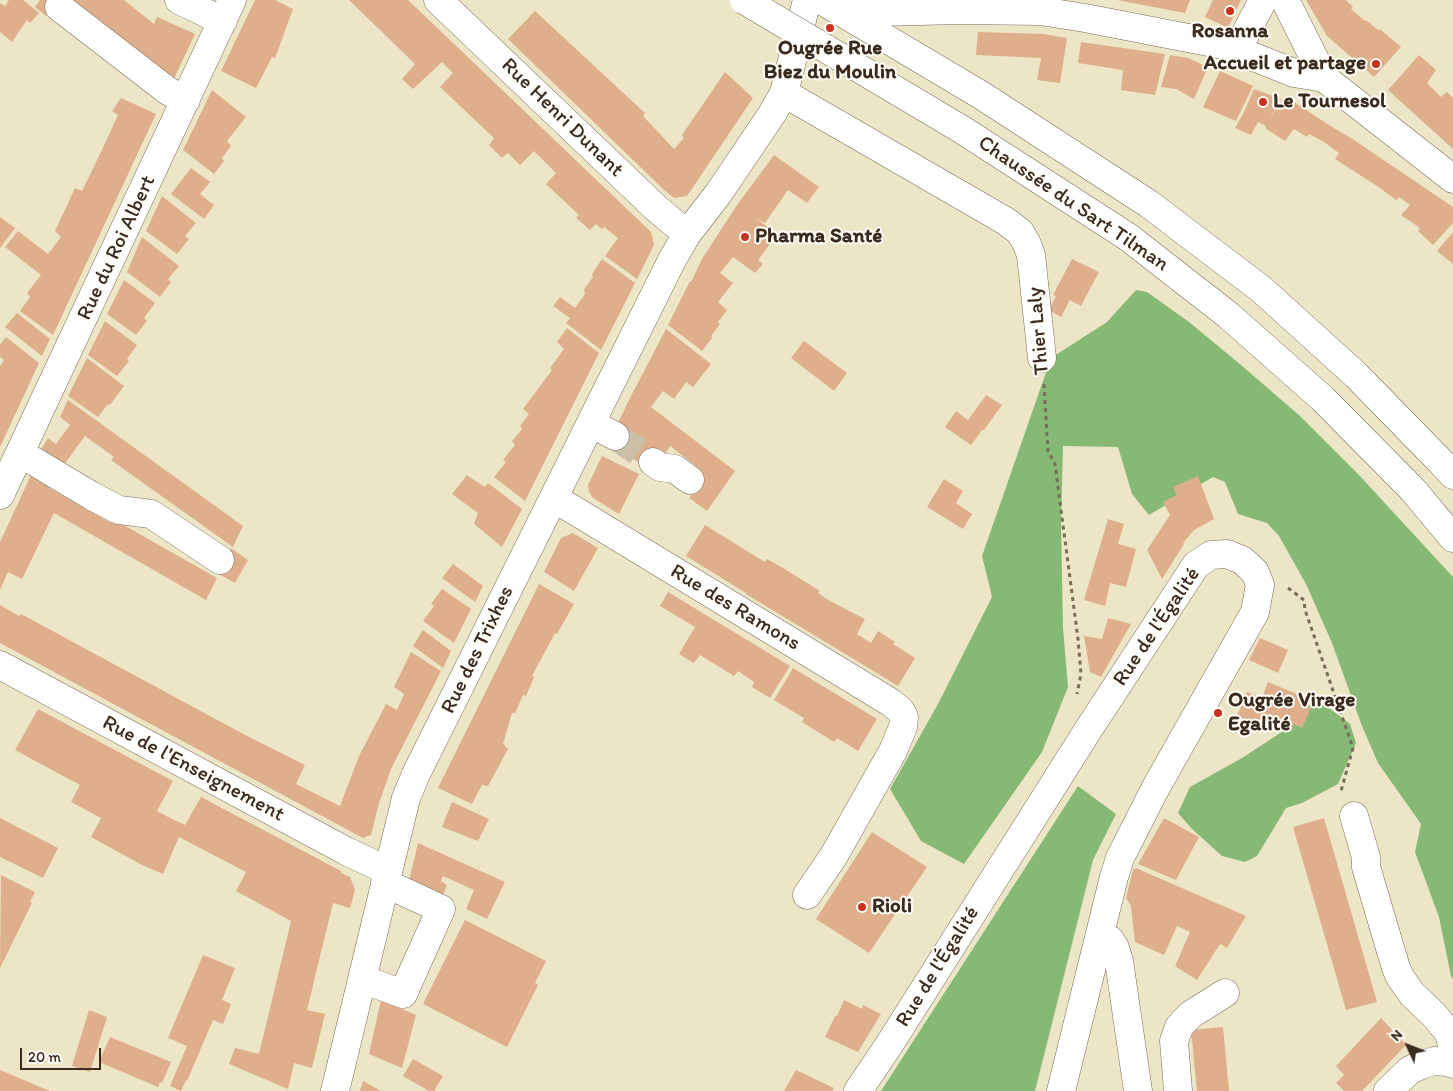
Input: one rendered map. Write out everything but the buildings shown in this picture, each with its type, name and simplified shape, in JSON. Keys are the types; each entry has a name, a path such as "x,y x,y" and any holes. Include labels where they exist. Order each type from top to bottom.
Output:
{"main road":[{"path":"179,0 228,10"},
{"name":"Rue Henri Dunant","path":"438,0 656,208 687,234"},
{"name":"Chaussée du Sart Tilman","path":"744,0 961,129 1128,237 1228,315 1323,399 1413,490 1453,538"},
{"name":"Rue des Trixhes","path":"335,1091 406,798 416,774 554,498 603,430 672,260 687,234 718,194 767,122 784,93 806,0"},
{"name":"Chaussée du Sart Tilman","path":"821,0 981,95 1149,204 1261,289 1356,375 1453,475"},
{"path":"843,0 878,12 960,10 1054,13 1206,40 1294,72 1324,78"},
{"path":"1237,50 1263,0"},
{"path":"1285,0 1324,78 1453,179"},
{"path":"59,7 168,91 186,100"},
{"name":"Rue du Roi Albert","path":"0,495 228,10"},
{"name":"Thier Laly","path":"784,93 1007,222 1020,232 1031,255 1042,358"},
{"path":"20,454 119,510 151,514 220,560"},
{"path":"653,462 660,467 675,468 690,480"},
{"name":"Rue des Ramons","path":"554,498 890,702 900,710 904,717 904,727 893,751 833,856 807,895"},
{"name":"Rue de l'Égalité","path":"858,1091 1090,727 1196,565 1211,555 1227,554 1242,560 1255,572 1260,585"},
{"path":"1062,1091 1120,858 1255,612 1260,585"},
{"name":"Rue de l'Enseignement","path":"0,666 346,851 441,909 403,994 362,979"},
{"path":"1347,807 1366,856 1366,867 1396,968 1412,994 1434,1015 1449,1033 1453,1050"},
{"path":"1100,937 1110,940 1119,961 1138,1091"},
{"path":"1178,1091 1174,1041 1179,1027 1190,1015 1225,993"},
{"path":"1388,1091 1410,1070 1421,1065 1434,1061 1453,1064"}],"path":[{"name":"Thier Laly","path":"1042,358 1048,451 1056,464 1078,639 1081,674 1077,695 1072,701"},
{"path":"1260,585 1286,587 1304,600 1305,610 1353,748 1347,807"}],"green space":[{"path":"1136,290 1147,292 1189,322 1300,416 1359,475 1453,577 1453,979 1439,917 1415,852 1421,824 1378,763 1362,726 1332,643 1306,584 1279,536 1267,523 1238,514 1225,482 1213,477 1149,515 1132,494 1118,447 1063,446 1061,523 1063,628 1068,687 1042,752 964,864 921,841 890,789 938,704 992,597 982,556 1051,358 1107,322"},
{"path":"1314,700 1329,708 1350,724 1356,743 1338,784 1302,803 1286,808 1257,856 1245,862 1222,856 1191,828 1178,813 1190,787 1242,758 1288,728"},
{"path":"1078,786 1116,814 1093,860 1035,1091 881,1091"}],"tunnel":[{"path":"615,436 653,462"}],"place":[{"name":"Rosanna","path":"1230,11"},
{"name":"Ougrée Rue Biez du Moulin","path":"830,28"},
{"name":"Accueil et partage","path":"1376,64"},
{"name":"Le Tournesol","path":"1263,102"},
{"name":"Pharma Santé","path":"745,237"},
{"name":"Ougrée Virage Egalité","path":"1218,713"},
{"name":"Rioli","path":"862,907"}]}
